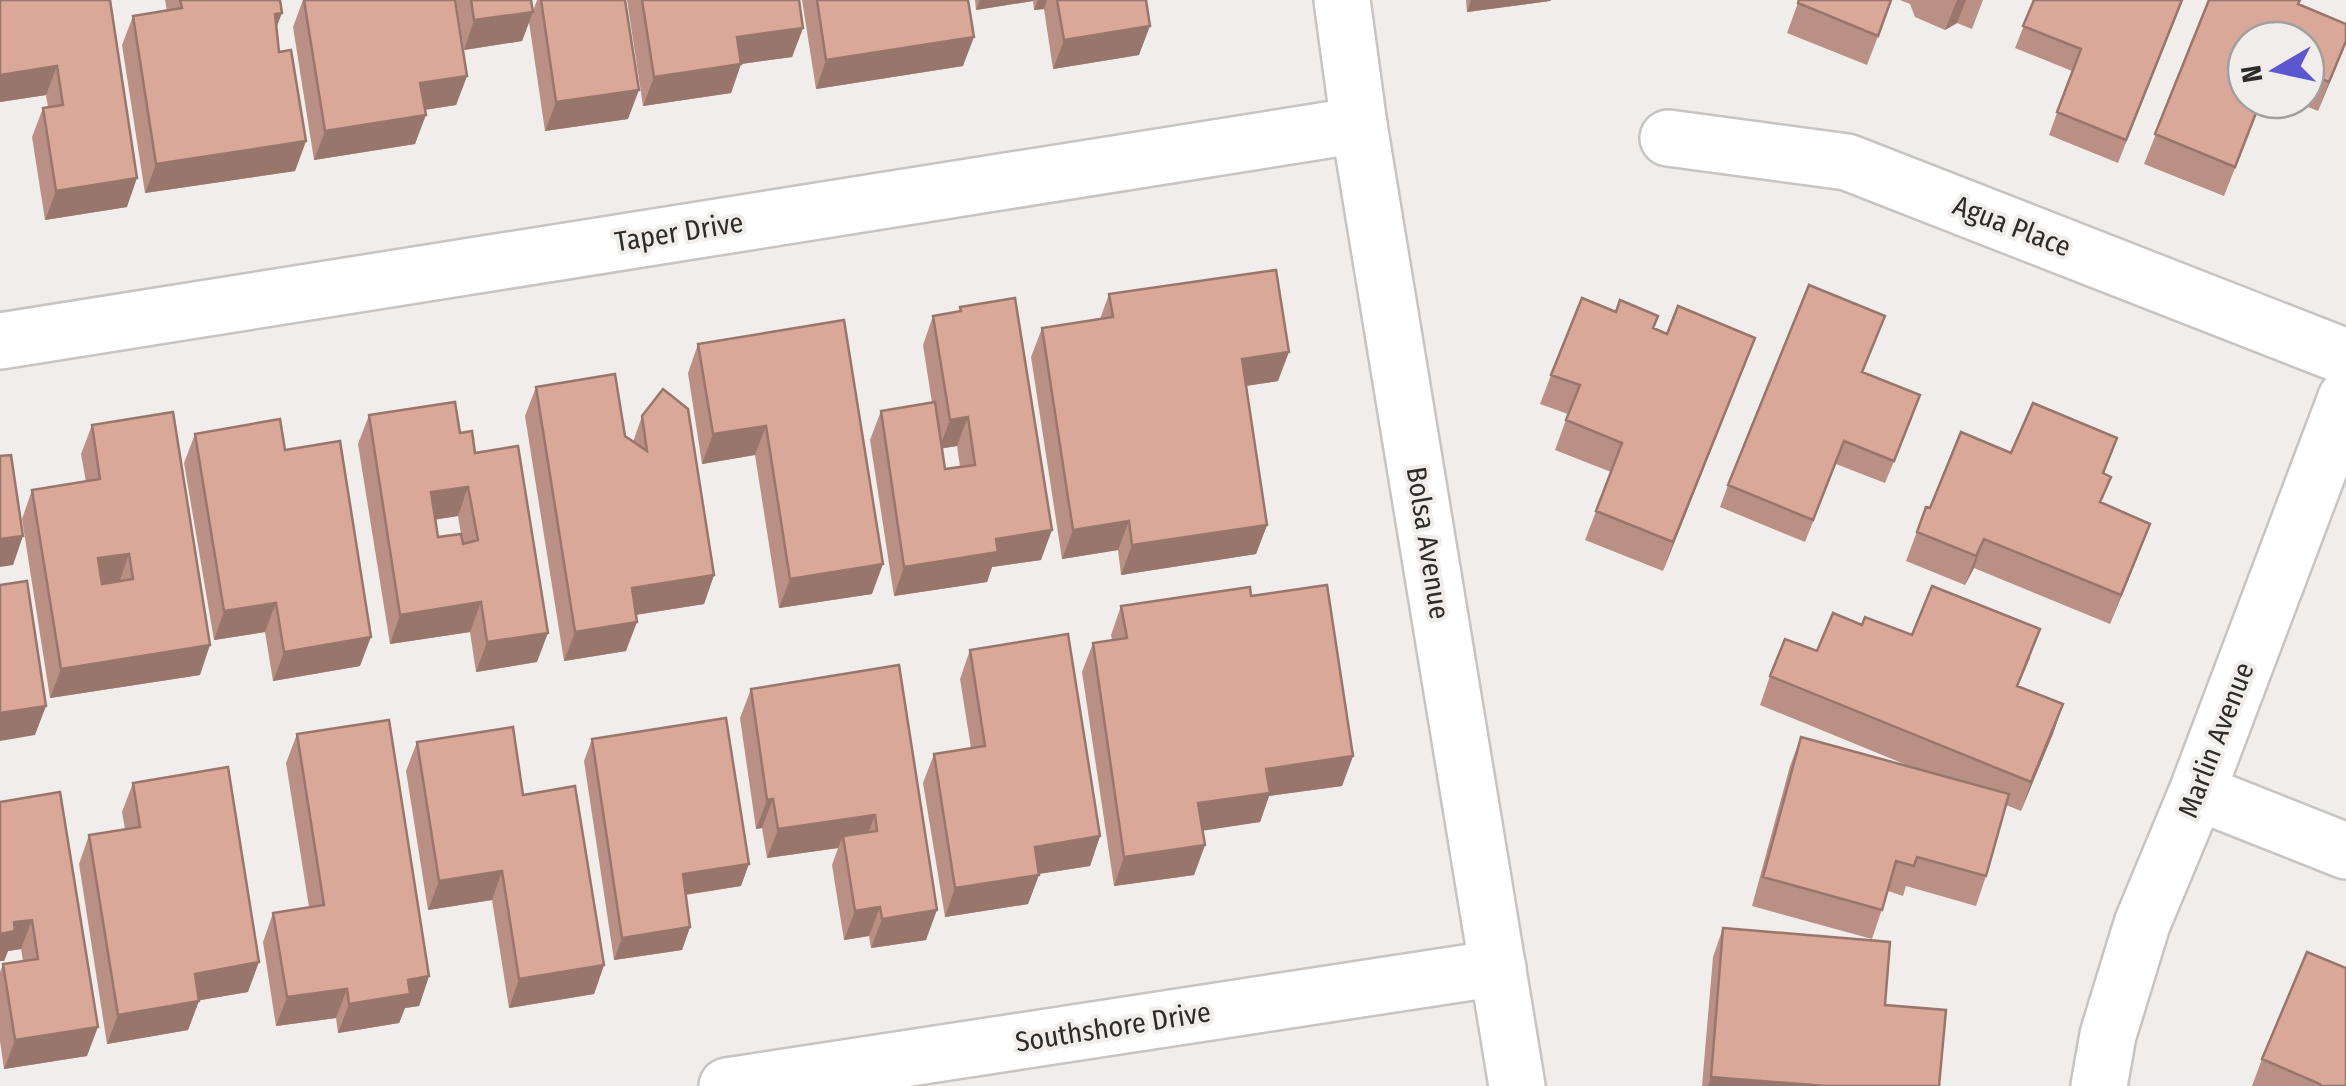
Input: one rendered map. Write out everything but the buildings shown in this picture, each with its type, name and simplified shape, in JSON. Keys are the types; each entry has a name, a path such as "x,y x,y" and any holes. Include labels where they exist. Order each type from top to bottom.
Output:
{"street":[{"name":"Bolsa Avenue","path":"1342,0 1359,125 1517,1086"},
{"name":"Taper Drive","path":"0,340 1359,125"},
{"name":"Agua Place","path":"1668,138 1847,162 2346,357"},
{"name":"Marlin Avenue","path":"2099,1086 2108,1035 2142,924 2197,792 2346,398"},
{"path":"2197,792 2346,851"},
{"name":"Southshore Drive","path":"727,1086 1498,968"}]}
